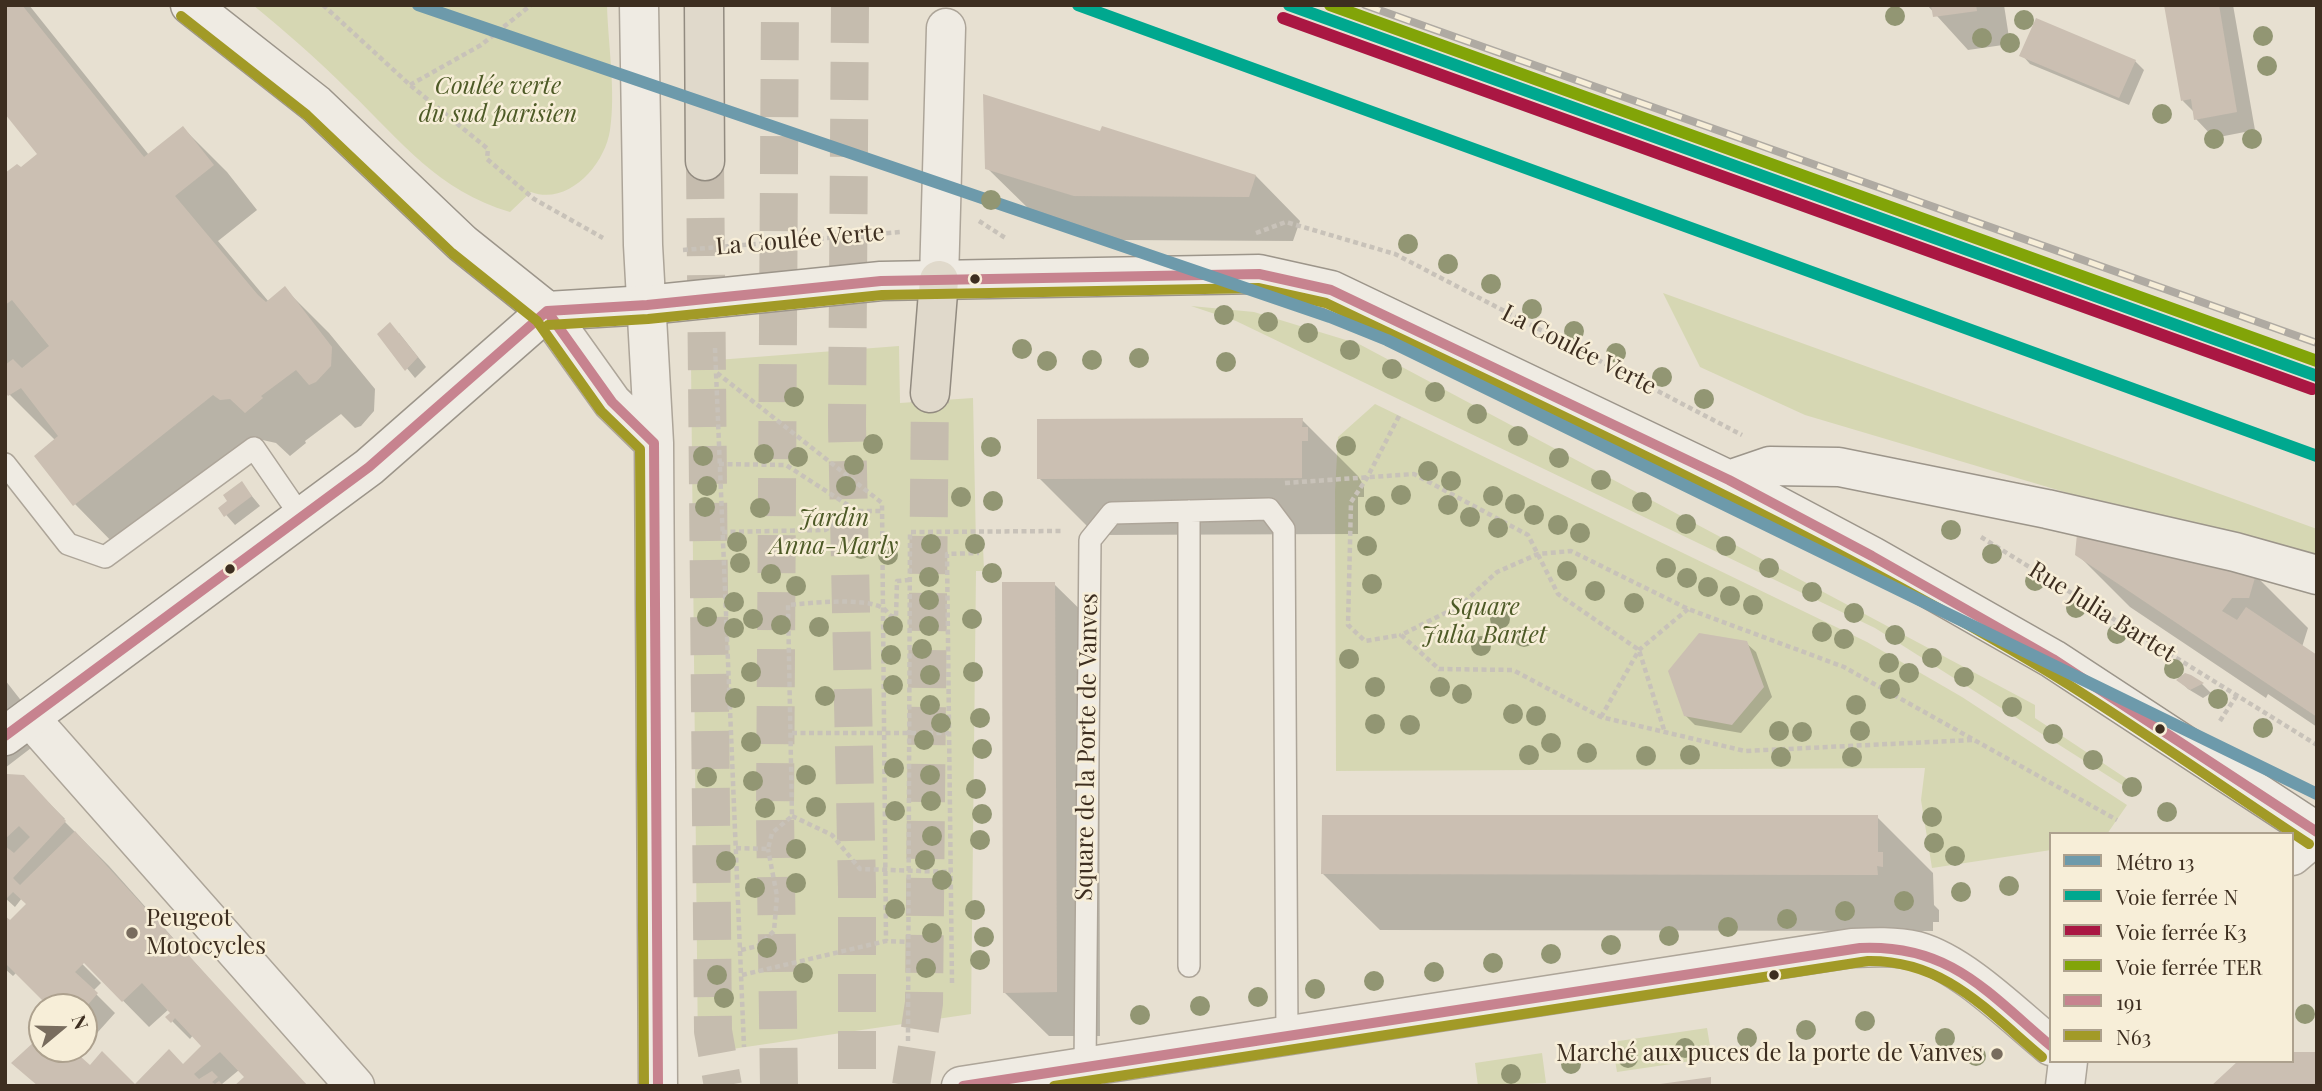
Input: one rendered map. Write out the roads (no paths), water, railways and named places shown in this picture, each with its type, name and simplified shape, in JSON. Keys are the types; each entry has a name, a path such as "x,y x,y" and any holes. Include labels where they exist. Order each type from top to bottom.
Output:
{"highway":[{"path":"704,5 705,161"},
{"path":"930,393 939,280"}],"main road":[{"path":"190,5 316,104 462,243 547,311 612,402 654,443"},
{"path":"639,5 647,305 654,443 658,1086"},
{"path":"939,280 946,28"},
{"path":"355,1086 17,727 229,573 300,515 369,467 547,311 647,305 881,281 1048,281 1259,274 1331,290 1728,480 2053,659 2317,834 2294,854"},
{"path":"1728,480 1770,466 1839,467 2061,512 2235,552 2317,575"},
{"path":"961,1086 1852,948 1884,946 1918,952 1952,967 2049,1044"},
{"path":"2065,1086 2068,1063"}],"lane":[{"path":"5,464 68,544 105,556 254,448 300,515"},
{"name":"Square de la Porte de Vanves","path":"1085,1066 1090,540 1111,513 1269,509 1284,528 1287,1035"},
{"path":"1189,511 1189,966"}],"tunnel":[{"path":"779,1086 775,813 780,5"},
{"path":"850,5 847,425 857,887 857,1086"},
{"path":"705,161 713,1031 723,1086"},
{"path":"911,1086 924,1003 930,393"}],"railway":[{"path":"1365,5 2317,343"}],"metro line":[{"name":"13","path":"418,5 1330,317 1387,340 2317,794"}],"rail line":[{"name":"N","path":"1078,5 2317,456"},
{"name":"N","path":"1289,5 2317,376"},
{"name":"TER","path":"1330,5 2317,361"},
{"name":"K3","path":"1283,18 2312,389"}],"place":[{"name":"Peugeot Motocycles","path":"132,933"},
{"name":"Marché aux puces de la porte de Vanves","path":"1997,1054"}],"park label":[{"name":"Coulée verte du sud parisien","path":"498,101"},
{"name":"Jardin Anna-Marly","path":"834,533"},
{"name":"Square Julia Bartet","path":"1484,622"}]}
